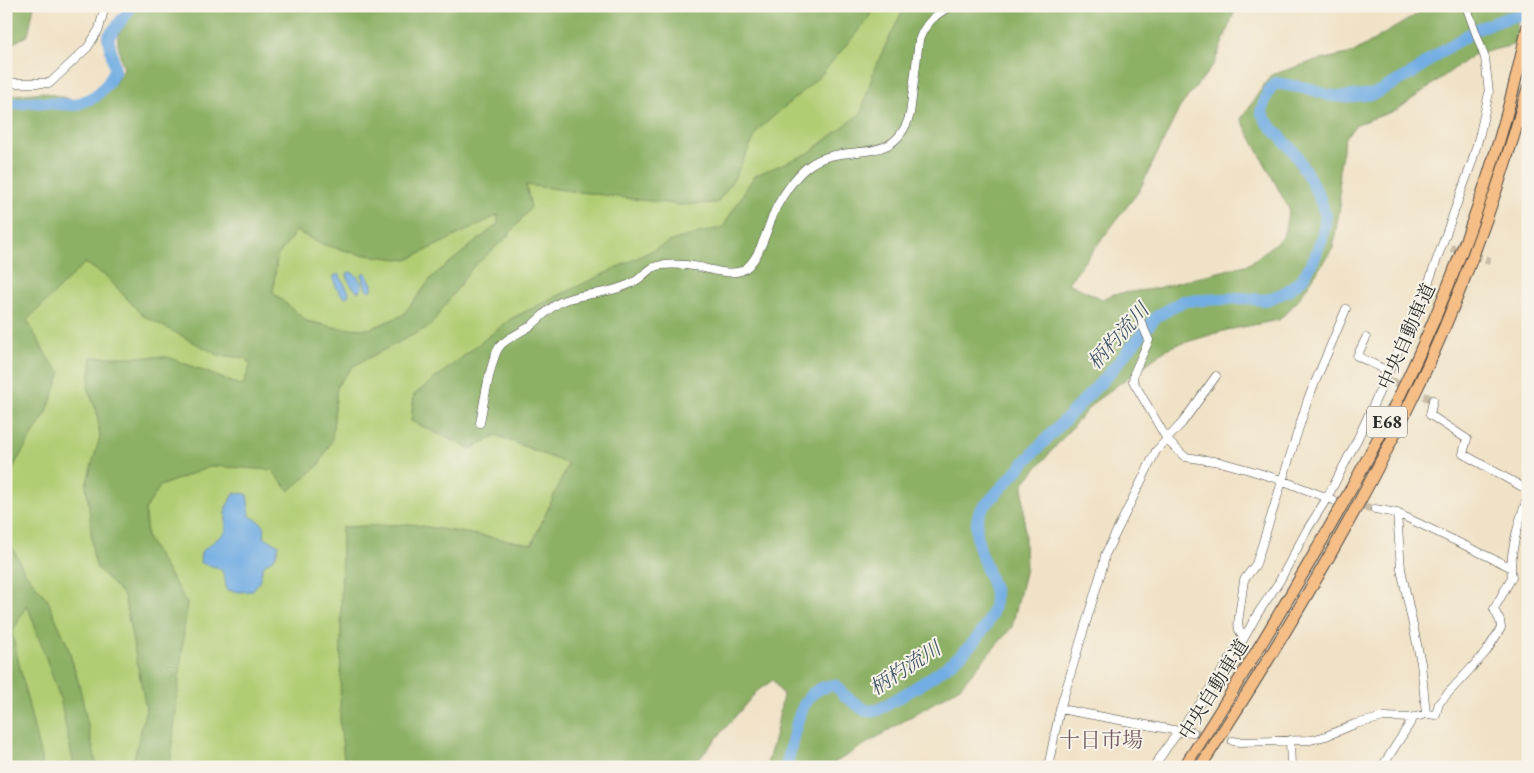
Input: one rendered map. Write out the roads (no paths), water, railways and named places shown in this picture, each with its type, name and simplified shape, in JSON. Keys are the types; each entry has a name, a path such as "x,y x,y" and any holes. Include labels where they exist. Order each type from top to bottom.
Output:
{"highway":[{"name":"中央自動車道","path":"1184,767 1258,651 1331,526 1368,459 1400,395 1431,327 1479,202 1503,126 1528,25"},
{"name":"中央自動車道","path":"1200,767 1273,651 1340,538 1412,400 1466,274 1492,204 1528,88"}],"street":[{"path":"6,82 50,83 88,48 99,29 104,6"},
{"path":"480,423 493,363 500,346 532,325 551,308 567,299 603,293 626,286 637,280 650,268 657,266 687,266 738,272 744,270 755,258 778,205 794,181 810,166 828,156 842,153 870,152 883,148 893,142 901,134 910,114 919,40 923,30 938,14 951,6"},
{"path":"1154,767 1202,701 1244,638 1279,582 1307,530 1330,499 1424,295 1480,133 1489,93 1485,58 1466,6"},
{"path":"1443,243 1451,248"},
{"path":"1244,638 1239,630 1238,623 1244,580 1256,564 1308,399 1346,309"},
{"path":"1137,313 1148,340 1134,373 1133,381 1168,440 1185,457 1220,462 1281,480 1330,499"},
{"path":"1366,338 1357,356 1388,376"},
{"path":"1048,767 1060,709 1106,555 1156,451 1168,440 1216,376"},
{"path":"1433,400 1430,415 1467,439 1463,454 1528,490"},
{"path":"1232,741 1311,740 1355,724 1384,717 1436,715 1439,703 1486,652 1502,628 1494,609 1512,577 1510,567 1522,512 1528,497"},
{"path":"1375,509 1397,513 1510,567"},
{"path":"1397,513 1401,570 1421,663 1426,714"},
{"path":"1060,709 1193,732"},
{"path":"1382,767 1414,717"},
{"path":"1290,740 1291,767"}],"water":[{"path":"351,272 360,280 362,288 358,292 348,279 347,273"},
{"path":"365,272 372,284 372,290 369,291 366,289 362,274"},
{"path":"339,274 349,292 348,296 344,297 335,285 334,276"},
{"path":"235,493 247,494 250,516 264,526 264,537 279,545 275,557 263,566 259,582 252,591 226,590 223,573 213,566 200,563 201,552 226,532 226,507"}],"waterway":[{"path":"6,105 32,102 75,105 95,97 108,83 115,70 108,37 128,12 128,6"},
{"name":"柄杓流川","path":"786,767 800,715 804,705 816,691 835,685 845,696 866,711 878,710 912,690 951,663 968,648 982,631 992,613 995,595 978,542 976,527 980,511 1106,377 1156,317 1183,301 1242,298 1266,300 1286,292 1302,279 1314,259 1322,238 1326,216 1318,194 1295,153 1267,122 1261,112 1270,89 1276,83 1343,97 1374,94 1411,74 1442,51 1477,29 1507,18 1528,13"}],"tunnel":[{"path":"1451,248 1490,261"},
{"path":"1391,381 1433,400"},
{"path":"1340,502 1375,509"},
{"path":"1193,732 1233,741"}],"district":[{"name":"十日市場","path":"1101,740"}]}
